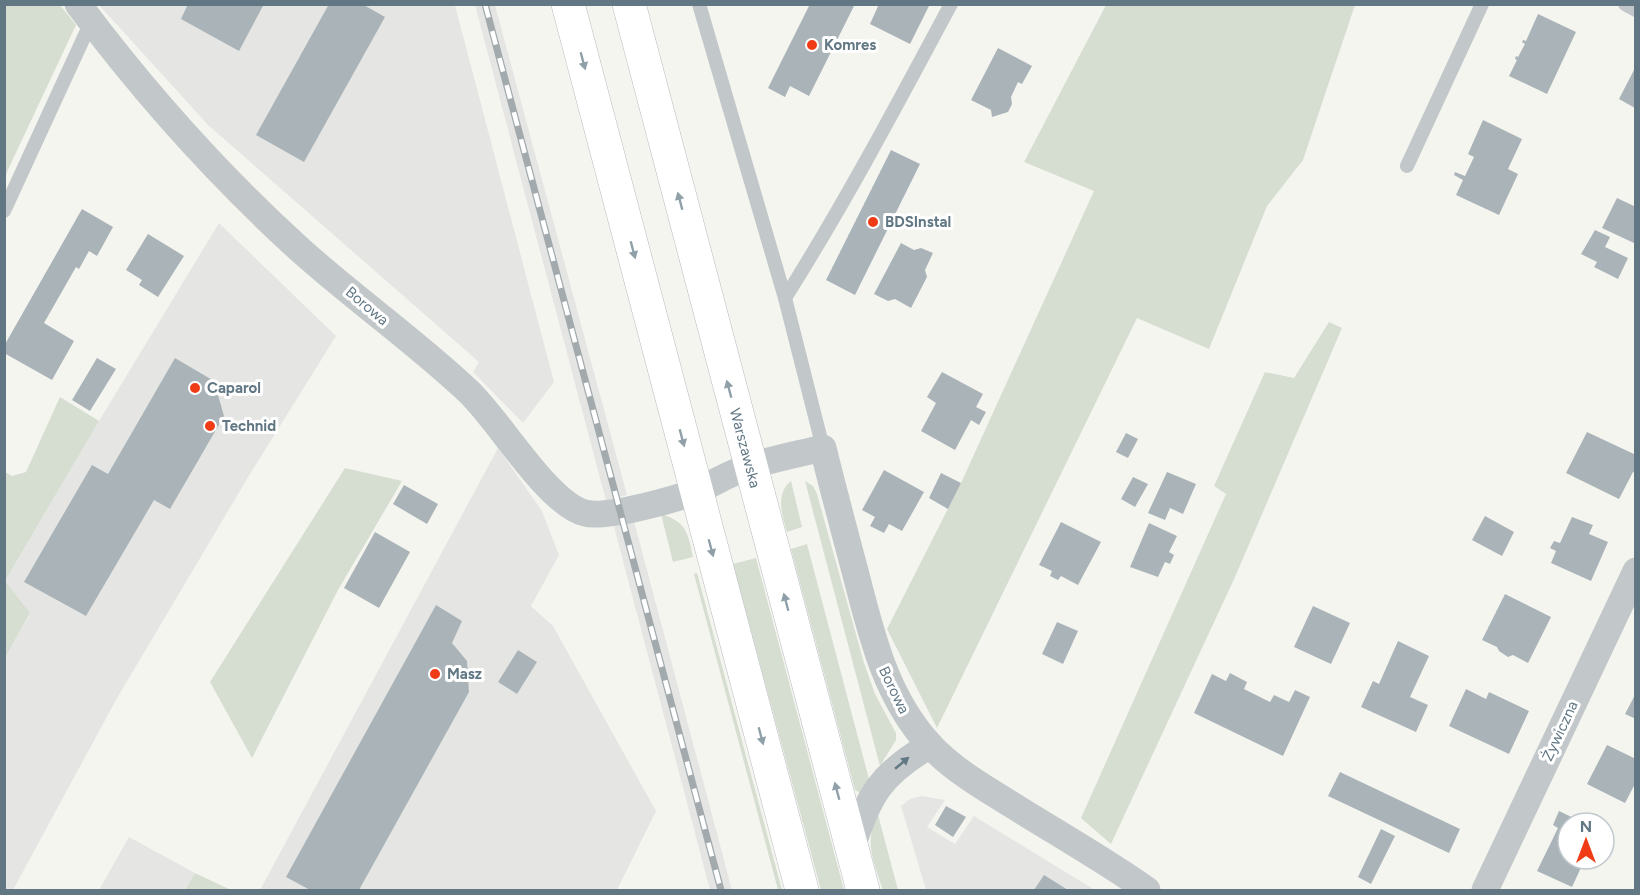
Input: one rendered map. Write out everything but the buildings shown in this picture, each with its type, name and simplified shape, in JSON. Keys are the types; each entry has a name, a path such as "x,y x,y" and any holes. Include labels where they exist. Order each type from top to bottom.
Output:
{"main road":[{"path":"568,4 802,891"},
{"name":"Warszawska","path":"628,4 863,891"}],"street":[{"name":"Borowa","path":"85,13 149,92 210,160 297,247 469,392 499,425 547,487 574,509 586,514 600,515 639,508 696,491 749,466"},
{"name":"Borowa","path":"823,448 882,667 895,697 908,718 930,745 983,787 1147,891"},
{"path":"749,466 823,448"},
{"name":"Żywiczna","path":"1485,891 1635,571"},
{"path":"852,847 862,814 880,783 907,759 930,745"}],"lane":[{"path":"699,4 785,298 823,448"},
{"path":"785,298 889,119 951,4"},
{"path":"1407,166 1482,4"},
{"path":"1625,4 1635,10"},
{"path":"4,211 85,13"}],"shaded area":[{"path":"5,4 60,5 76,25 5,176"},
{"path":"99,5 455,5 554,382 523,423 473,372 479,362 208,125"},
{"path":"475,5 495,5 627,495 606,501"},
{"path":"1106,5 1355,5 1303,160 1267,206 1209,349 1137,318 937,728 887,629 961,483 1094,191 1024,162"},
{"path":"219,223 336,336 247,479 116,700 13,890 5,890 5,658 30,614 5,581"},
{"path":"1329,322 1342,328 1235,577 1111,844 1081,818 1226,494 1214,486 1265,372 1294,378"},
{"path":"60,397 99,421 5,581 5,472 12,476 26,472"},
{"path":"498,448 542,511 559,555 531,606 553,626 656,811 617,890 260,890"},
{"path":"345,468 402,481 338,590 252,758 210,682"},
{"path":"791,481 802,527 787,532 781,498"},
{"path":"805,481 813,486 817,494 864,663 875,694 896,733 896,740 880,766"},
{"path":"661,514 676,521 685,530 693,557 673,562"},
{"path":"634,521 732,890 710,890 614,527"},
{"path":"807,544 870,783 862,794 855,790 791,549"},
{"path":"756,558 844,890 821,890 733,564"},
{"path":"697,573 782,890 778,890 694,574"},
{"path":"5,581 30,613 5,658"},
{"path":"922,796 945,800 927,827 955,844 974,816 1095,890 926,890 901,806 910,799"},
{"path":"877,811 898,890 883,890 873,860 871,833"},
{"path":"129,837 195,873 185,890 99,890"},
{"path":"195,873 231,890 185,890"}],"railway":[{"path":"485,4 721,890"}],"place":[{"name":"Komres","path":"812,45"},
{"name":"BDSInstal","path":"873,222"},
{"name":"Caparol","path":"195,388"},
{"name":"Technid","path":"210,426"},
{"name":"Masz","path":"435,674"}]}
